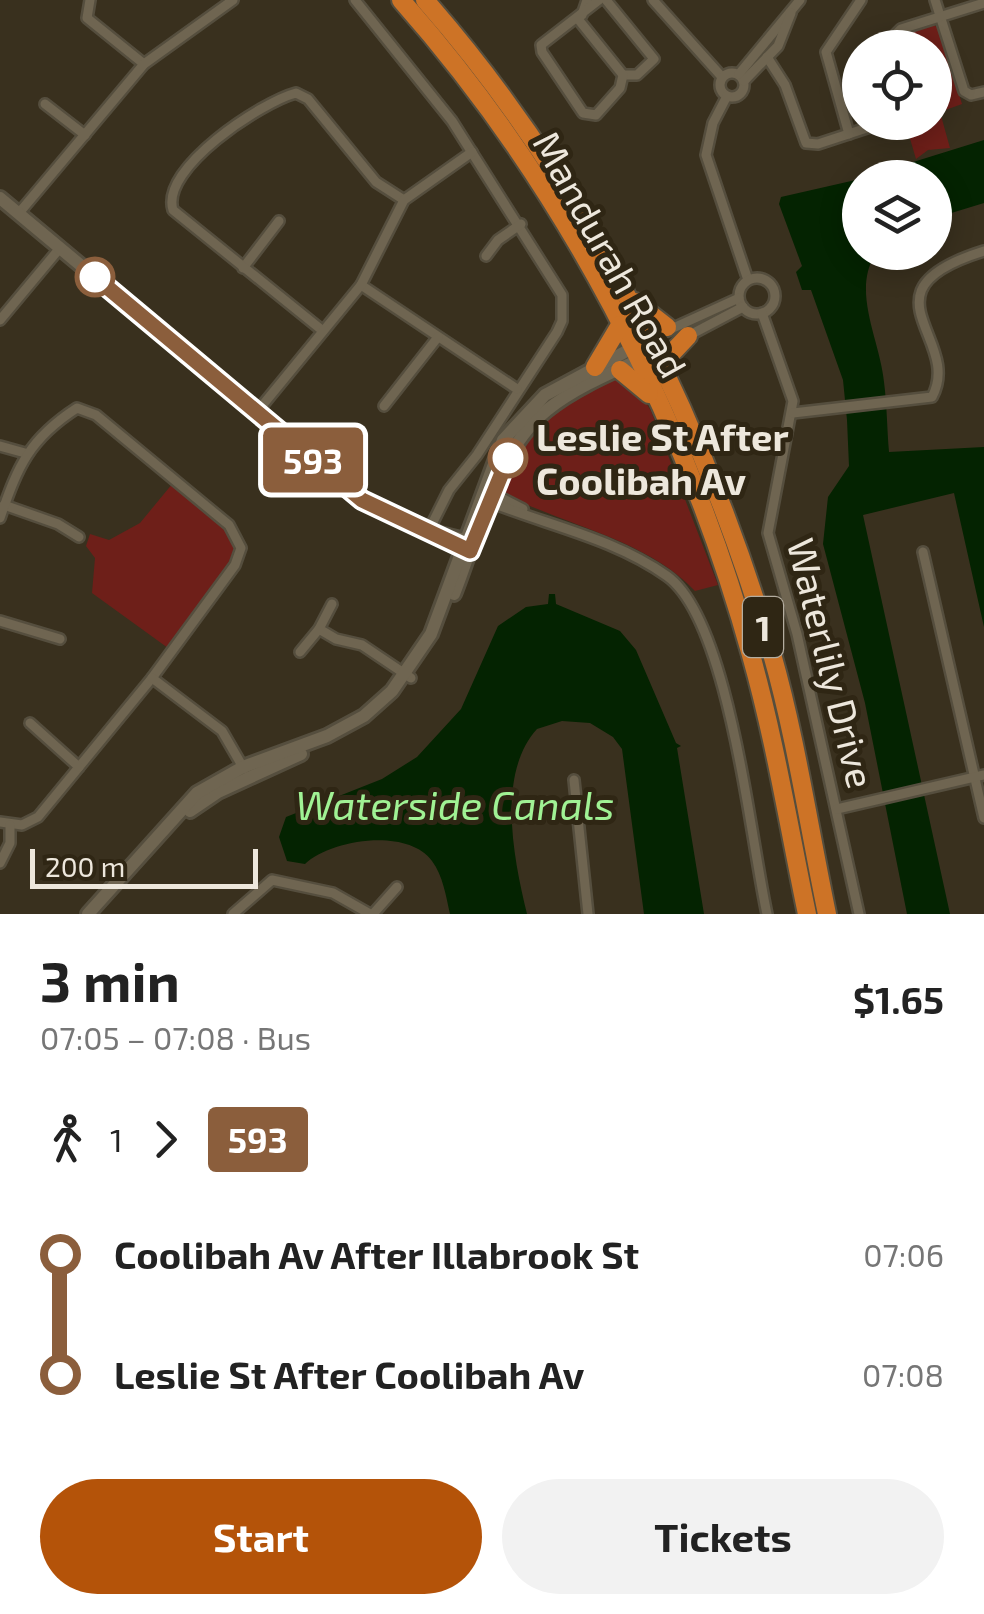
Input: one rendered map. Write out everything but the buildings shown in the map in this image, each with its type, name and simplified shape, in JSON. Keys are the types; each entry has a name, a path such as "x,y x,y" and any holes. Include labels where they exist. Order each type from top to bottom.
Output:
{"highway":[{"name":"Mandurah Road","path":"401,0 442,46 510,140 620,325 665,370 740,554 773,658 828,914"},
{"name":"Mandurah Road","path":"425,0 526,130 623,292 659,406 709,525 752,657 806,914"},
{"path":"623,292 667,327"},
{"path":"595,367 620,325"},
{"path":"665,370 671,354 688,336"},
{"path":"620,370 659,406"}],"street":[{"path":"90,0 88,18 144,64"},
{"path":"19,213 144,64 232,0"},
{"path":"354,0 472,152 558,283 563,306 557,332 516,389 478,455 449,490 434,532"},
{"path":"580,17 587,0"},
{"path":"580,17 623,75 620,88 603,112 584,112 542,52 544,40 602,0 654,59 637,75 623,75"},
{"path":"653,0 722,77 741,77 767,57 785,32 790,13"},
{"path":"488,496 498,449 524,414 545,395 595,367 688,336 741,303 748,280 706,154 712,122 727,96 742,92 741,77 800,0"},
{"path":"842,109 826,52 860,0"},
{"path":"934,0 964,91 970,95 984,92"},
{"path":"901,30 984,2"},
{"path":"767,57 785,85 806,143 842,135"},
{"path":"722,77 720,88 727,96"},
{"path":"322,331 173,210 170,198 206,147 283,97 296,93 308,99 376,182 404,200"},
{"path":"44,104 85,135"},
{"path":"257,412 361,285 404,200 472,152"},
{"path":"0,198 362,500 468,545"},
{"path":"243,268 279,221"},
{"path":"486,256 520,224"},
{"path":"0,320 60,248"},
{"path":"792,412 922,402 932,397 938,388 921,311 921,292 929,276 942,265 984,251"},
{"path":"88,914 197,793 364,716 408,677 431,634 488,496 506,462 538,418 558,402 620,370 667,327 741,303 762,313 773,304 773,289 762,279 748,280"},
{"path":"361,285 516,389"},
{"name":"Waterlily Drive","path":"762,313 790,383 792,412 768,533 798,634 859,914"},
{"path":"384,406 438,337"},
{"path":"0,518 25,453 51,425 77,408 96,414 229,524 241,541 235,564 152,678 79,767 32,822 5,824 10,843 0,863"},
{"path":"0,446 25,453"},
{"path":"488,496 650,564 685,591 700,613 743,780 767,914"},
{"path":"4,505 58,524 79,537"},
{"path":"923,552 980,776 984,818"},
{"path":"300,652 319,629 332,604"},
{"path":"0,622 60,639"},
{"path":"319,629 336,639 362,644 408,677"},
{"path":"152,678 222,732 245,772"},
{"path":"30,723 79,767"},
{"path":"99,914 177,822 245,772"},
{"path":"837,809 980,776"},
{"path":"574,780 588,914"},
{"path":"233,914 272,880 333,893 372,914 397,887"}],"shaded area":[{"path":"930,24 939,30 910,30"},
{"path":"952,72 962,104 952,108"},
{"path":"910,140 948,140 950,148 928,150 916,159"},
{"path":"613,379 639,391 651,411 718,585 695,591 675,573 628,545 501,492 505,471 526,436 558,409"},
{"path":"173,483 232,534 236,543 228,565 168,648 92,593 95,558 86,546 90,534 109,540 140,523"}],"water":[{"path":"984,140 984,203 952,213 952,160 920,160"},
{"path":"842,183 842,270 869,270 866,299 884,382 889,452 984,447 984,627 954,493 863,515 950,914 907,914 865,703 823,544 828,497 849,466 843,380 811,290 802,290 796,272 802,266 779,204 781,197"},
{"name":"Waterside Canals","path":"549,594 555,594 556,604 620,631 636,650 676,743 681,746 677,748 704,914 644,914 622,749 613,737 590,723 562,721 537,729 516,769 512,818 527,914 450,914 436,867 420,850 405,844 368,841 332,849 305,864 287,861 279,837 286,817 382,779 417,757 461,709 498,626 526,607 548,604"}],"bus line":[{"name":"593","path":"95,277 362,500 440,534 452,544 470,551 508,458"}],"place":[{"name":"Leslie St After Coolibah Av","path":"508,458"}]}
